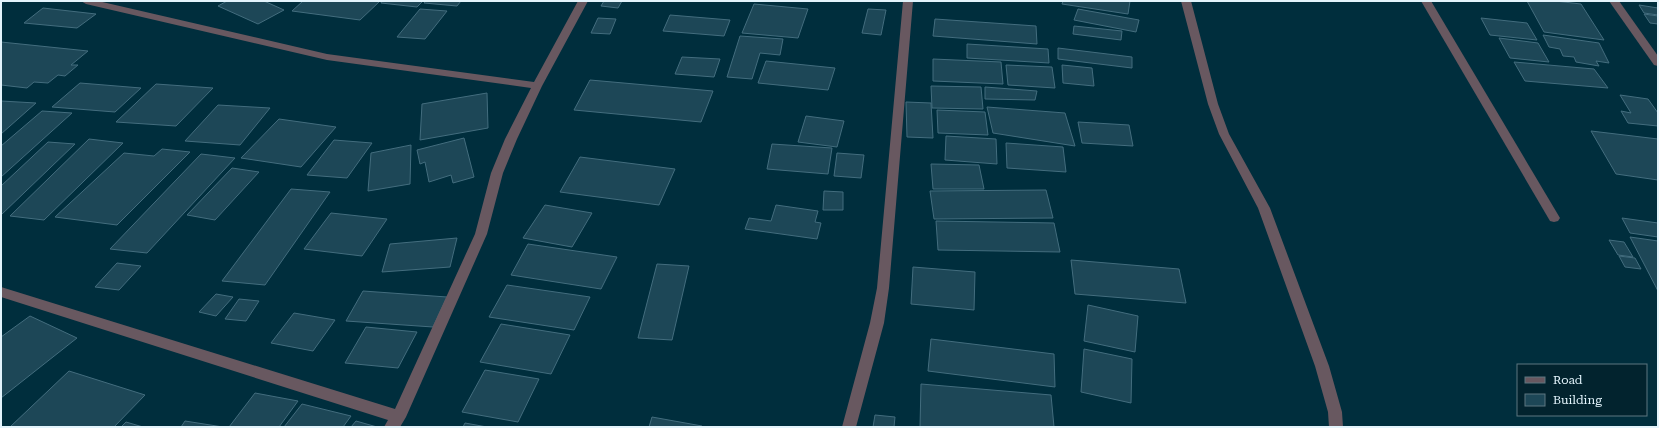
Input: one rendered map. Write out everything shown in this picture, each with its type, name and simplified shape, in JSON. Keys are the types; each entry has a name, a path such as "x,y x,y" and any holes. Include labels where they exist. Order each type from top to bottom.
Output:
{"street":[{"path":"86,1 291,50 327,57 537,86"},
{"path":"1,292 395,422 481,234 497,173 511,140 537,86 583,1"},
{"path":"849,427 877,323 883,288 908,1"},
{"path":"1186,1 1213,104 1224,134 1264,208 1322,366 1335,412 1336,427"},
{"path":"1426,1 1554,218"},
{"path":"1614,1 1658,63"}],"building":[{"path":"227,1 264,1 284,10 258,24 218,6"},
{"path":"303,1 380,1 360,20 292,11"},
{"path":"382,1 423,1 417,7 381,3"},
{"path":"426,1 461,1 457,6 424,3"},
{"path":"604,1 622,1 618,8 601,6"},
{"path":"1063,1 1130,1 1128,14 1062,4"},
{"path":"1527,1 1555,1 1581,4 1604,40 1544,32"},
{"path":"754,4 808,9 798,38 742,33"},
{"path":"1639,5 1658,8 1658,15 1644,13"},
{"path":"43,8 96,14 77,28 24,23"},
{"path":"420,9 447,11 425,39 397,37"},
{"path":"868,9 886,10 881,35 862,33"},
{"path":"1078,9 1139,20 1136,32 1074,20"},
{"path":"1644,14 1658,16 1658,24 1650,23"},
{"path":"670,15 730,20 724,36 663,31"},
{"path":"598,18 616,19 610,34 591,33"},
{"path":"1481,18 1527,23 1537,40 1490,35"},
{"path":"935,19 1036,26 1037,44 933,36"},
{"path":"1074,26 1122,31 1121,40 1073,34"},
{"path":"1543,35 1599,43 1609,63 1596,61 1599,66 1576,62 1574,57 1563,56 1560,49 1549,47"},
{"path":"740,36 783,39 780,55 760,53 752,79 727,77"},
{"path":"1499,38 1538,43 1549,62 1510,58"},
{"path":"1,42 88,51 71,65 78,65 65,76 58,75 48,83 34,82 27,88 1,85"},
{"path":"967,44 1048,49 1049,63 967,58"},
{"path":"1058,48 1132,57 1132,68 1058,59"},
{"path":"682,57 720,59 714,77 675,74"},
{"path":"933,59 1001,62 1003,84 933,81"},
{"path":"766,61 835,68 828,90 758,83"},
{"path":"1514,62 1594,69 1608,88 1525,81"},
{"path":"1006,65 1052,67 1055,88 1008,85"},
{"path":"1062,65 1092,68 1094,86 1063,83"},
{"path":"590,80 713,91 701,122 574,110"},
{"path":"80,83 141,88 115,112 52,107"},
{"path":"156,84 213,88 176,126 116,122"},
{"path":"931,86 981,87 983,109 932,108"},
{"path":"985,87 1037,91 1035,100 985,99"},
{"path":"487,93 488,128 420,140 422,104"},
{"path":"1620,95 1648,99 1658,113 1658,126 1628,123 1621,111 1631,113"},
{"path":"1,101 36,103 1,134"},
{"path":"906,102 931,103 933,138 907,137"},
{"path":"218,105 270,108 240,145 185,141"},
{"path":"987,107 1065,113 1075,146 993,133"},
{"path":"937,110 985,112 988,135 938,133"},
{"path":"42,111 72,113 1,177 1,146"},
{"path":"806,116 844,121 837,147 798,142"},
{"path":"279,119 336,127 301,167 241,158"},
{"path":"1078,122 1129,125 1133,146 1082,143"},
{"path":"1591,131 1658,139 1658,180 1616,174"},
{"path":"946,136 996,139 997,164 945,160"},
{"path":"464,138 474,177 453,183 451,175 429,182 425,162 420,164 417,150"},
{"path":"89,139 123,143 44,220 10,216"},
{"path":"334,140 372,143 347,178 307,175"},
{"path":"48,142 75,144 1,215 1,186"},
{"path":"1006,143 1063,147 1066,172 1007,168"},
{"path":"772,144 832,148 828,174 767,169"},
{"path":"411,145 410,184 368,191 371,153"},
{"path":"162,149 190,152 117,225 55,217 124,153 154,156"},
{"path":"837,153 864,155 861,178 834,176"},
{"path":"201,154 235,158 147,253 110,249"},
{"path":"580,157 675,169 659,205 560,192"},
{"path":"931,164 979,165 984,189 933,189"},
{"path":"232,168 259,172 215,220 187,215"},
{"path":"291,189 330,192 265,285 222,281"},
{"path":"1046,190 1053,218 934,219 930,191"},
{"path":"824,191 843,192 843,210 823,210"},
{"path":"545,205 592,213 572,247 523,238"},
{"path":"776,205 818,211 815,222 821,223 817,239 745,229 749,218 771,221"},
{"path":"331,213 387,219 362,256 304,249"},
{"path":"1622,218 1658,223 1658,237 1630,233"},
{"path":"936,221 1054,223 1060,252 938,250"},
{"path":"1630,237 1658,241 1658,291"},
{"path":"457,238 450,267 382,272 390,244"},
{"path":"1609,240 1624,242 1633,257 1618,255"},
{"path":"528,244 617,257 601,289 511,275"},
{"path":"1619,256 1635,258 1641,269 1625,267"},
{"path":"1071,260 1179,269 1186,303 1075,294"},
{"path":"117,263 141,266 119,290 95,287"},
{"path":"657,264 689,266 672,340 638,338"},
{"path":"913,267 975,272 974,310 911,304"},
{"path":"507,285 590,297 574,330 489,317"},
{"path":"363,291 447,297 433,327 346,321"},
{"path":"216,294 233,297 216,316 199,312"},
{"path":"239,299 259,301 246,321 225,319"},
{"path":"1088,305 1138,316 1135,352 1084,341"},
{"path":"294,313 335,320 313,351 271,343"},
{"path":"30,316 77,338 1,398 1,337"},
{"path":"501,324 570,335 551,374 480,362"},
{"path":"366,327 417,332 398,368 345,363"},
{"path":"931,339 1054,354 1055,387 928,371"},
{"path":"1084,349 1132,359 1131,403 1081,392"},
{"path":"485,370 539,379 518,422 462,412"},
{"path":"69,371 145,395 114,427 10,427"},
{"path":"921,384 1051,395 1054,427 920,427"},
{"path":"255,393 298,401 279,427 229,427"},
{"path":"302,404 351,416 343,427 284,427"},
{"path":"875,415 895,417 894,427 873,427"},
{"path":"652,417 702,426 702,427 649,427"},
{"path":"185,421 223,427 181,427"},
{"path":"356,421 377,427 351,427"},
{"path":"126,422 143,427 121,427"},
{"path":"465,423 487,427 463,427"}]}
